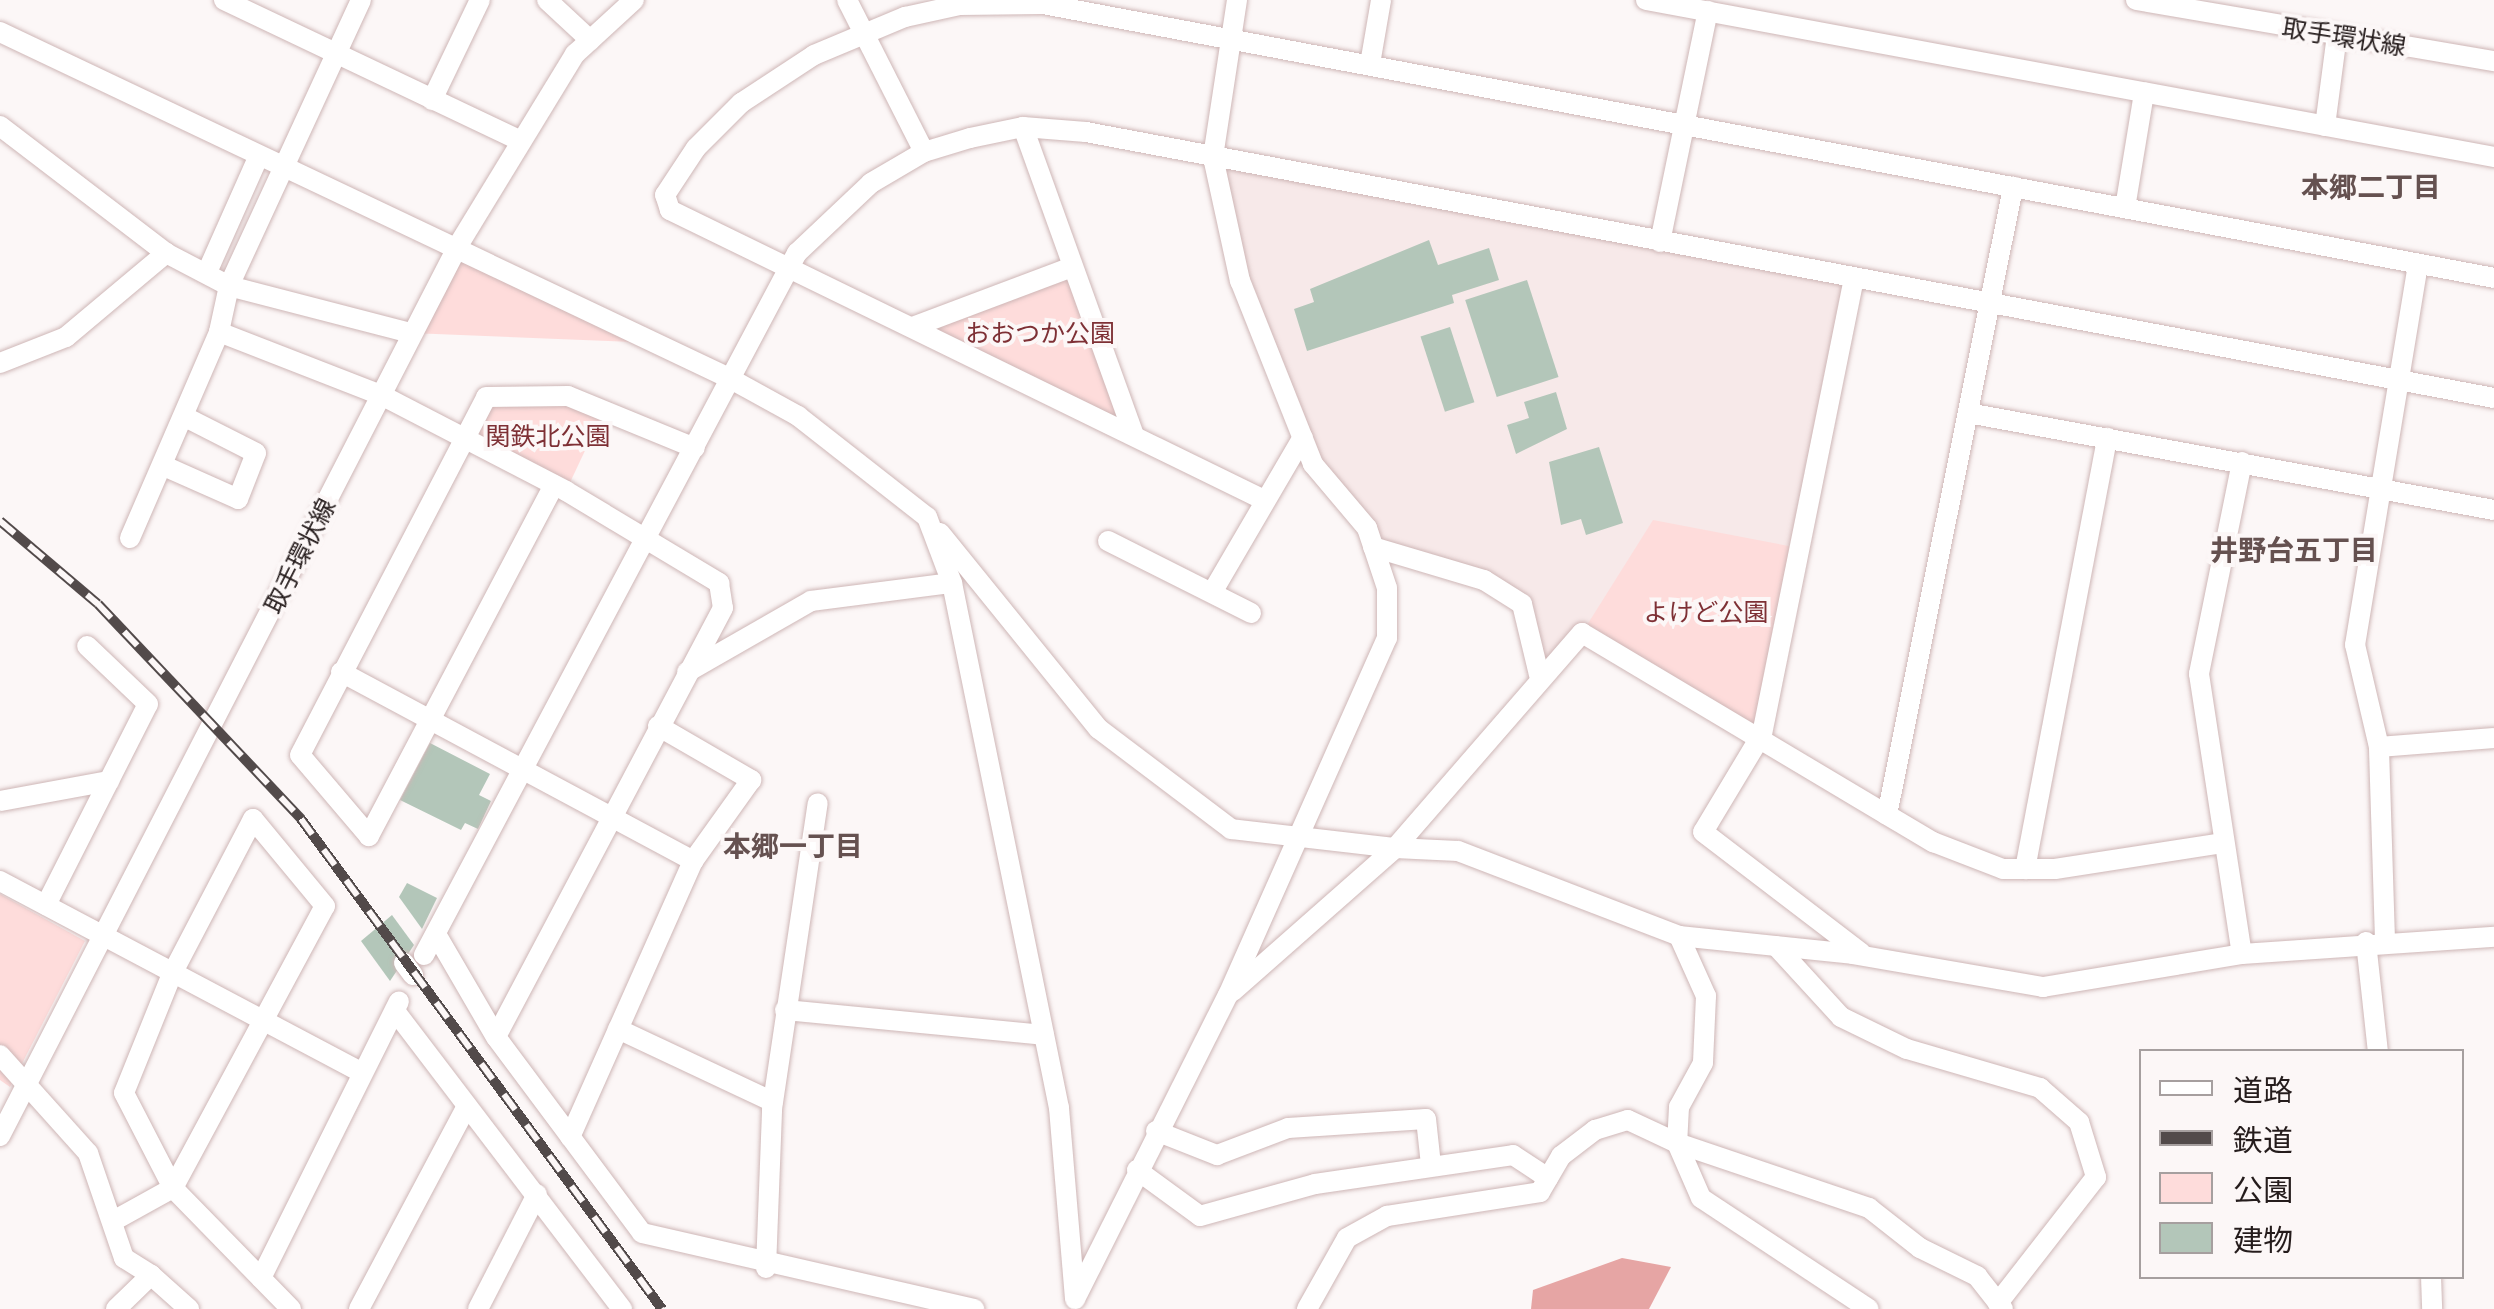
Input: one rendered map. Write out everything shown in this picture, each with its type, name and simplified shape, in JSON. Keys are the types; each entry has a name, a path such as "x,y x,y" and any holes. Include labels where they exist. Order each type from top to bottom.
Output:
{"street":[{"path":"130,538 186,418 219,332 229,286 361,0"},
{"path":"432,100 480,0"},
{"path":"547,0 590,40"},
{"name":"取手環状線","path":"0,1136 459,244 590,40 634,0"},
{"path":"847,0 924,152"},
{"path":"1075,1304 1137,1170 1228,996 1387,638 1387,588 1373,547 1313,464 1240,281 1213,157 1236,0"},
{"path":"1370,64 1381,0"},
{"path":"1646,0 2494,157"},
{"name":"取手環状線","path":"2136,0 2229,9 2337,36 2494,61"},
{"path":"230,1 521,142"},
{"path":"1262,499 792,264 670,210 666,196 696,148 742,102 864,33 960,5 1043,4 2494,278"},
{"path":"1660,242 1708,11"},
{"path":"0,32 258,160 459,244 731,379 840,447 927,517 1098,730 1231,828 1395,848 1458,851 1679,936 1868,958 2043,986 2242,954 2376,941 2494,937"},
{"path":"2325,126 2337,36"},
{"path":"2126,208 2144,93"},
{"path":"0,126 166,253 208,270 229,286 411,333"},
{"path":"1023,126 1134,436"},
{"path":"424,954 651,540 694,448 792,264 871,182 924,152 1023,126 1213,157 2494,398"},
{"path":"208,270 258,160"},
{"path":"1887,815 2013,186"},
{"path":"0,363 66,337 166,253"},
{"path":"2378,1049 2379,747 2355,645 2418,264"},
{"path":"915,326 1072,267"},
{"path":"1854,278 1762,734 1703,832 1868,958"},
{"path":"219,332 383,396 554,485 719,582 723,608 685,673 496,1036"},
{"path":"554,485 370,836 300,755 486,397 568,396 694,448"},
{"path":"1968,413 2494,510"},
{"path":"164,466 238,499 256,452 186,418"},
{"path":"1213,591 1262,499 1304,438"},
{"path":"2025,869 2108,438"},
{"path":"2242,462 2198,674 2242,954"},
{"path":"927,517 952,583 1044,1034 1075,1304"},
{"path":"1108,541 1251,613"},
{"path":"1373,547 1484,580 1522,604 1538,676"},
{"path":"685,673 811,601 952,583"},
{"path":"1228,996 1395,848 1538,676 1582,633 1762,734 1933,842 2025,869 2222,843"},
{"path":"46,905 148,704 87,646"},
{"path":"341,672 614,813 693,861"},
{"path":"570,1137 693,861 751,780 658,726"},
{"path":"2379,747 2494,738"},
{"path":"0,800 109,781"},
{"path":"766,1268 772,1102 818,802"},
{"path":"115,1220 174,1188 325,906 253,819 172,974 124,1092 174,1188 291,1309"},
{"path":"0,880 362,1073"},
{"path":"436,934 496,1036 642,1234 766,1268 974,1309"},
{"path":"1679,936 1706,996 1703,1063 1679,1107 1677,1143 1701,1198 1869,1309"},
{"path":"1307,1309 1347,1238 1387,1216 1512,1200 1540,1192 1560,1156 1595,1130 1628,1120 1677,1143 1869,1208 1920,1248 1977,1276 2001,1306 2096,1177 2079,1122 2040,1088 1908,1049 1841,1017 1776,946"},
{"path":"261,1278 397,1005 467,1106 538,1194 622,1309"},
{"path":"784,1010 1044,1034"},
{"path":"618,1029 772,1102"},
{"path":"0,1055 88,1153 115,1220 124,1258 152,1275 189,1309"},
{"path":"359,1309 467,1106"},
{"path":"1156,1132 1218,1156 1288,1128 1426,1118 1431,1165"},
{"path":"1137,1170 1200,1216 1315,1184 1513,1156 1548,1178"},
{"path":"478,1309 538,1194"},
{"path":"116,1309 152,1275"},
{"path":"2431,1279 2432,1309"},
{"path":"594,1309 606,1287"}],"shaded area":[{"path":"1213,157 1854,278 1799,548 1582,633 1539,675 1522,604 1373,547 1313,464 1240,281"},
{"path":"1622,1258 1671,1267 1649,1309 1531,1309 1533,1290"}],"green space":[{"path":"459,244 658,343 411,333"},
{"name":"おおつか公園","path":"1072,267 1134,435 915,326"},
{"name":"関鉄北公園","path":"486,397 606,406 566,491 465,437"},
{"name":"よけど公園","path":"1653,520 1799,548 1762,734 1582,633"},
{"path":"0,894 85,941 10,1087 0,1080"}],"building":[{"path":"1429,240 1438,265 1489,248 1499,280 1452,295 1454,303 1307,351 1294,309 1314,302 1310,289"},
{"path":"1527,280 1559,377 1497,397 1465,300"},
{"path":"1450,327 1474,402 1445,412 1421,337"},
{"path":"1556,392 1567,429 1516,454 1507,425 1529,418 1524,402"},
{"path":"1599,447 1623,523 1586,535 1581,519 1561,525 1549,462"},
{"path":"430,743 490,774 479,795 491,801 478,829 465,823 461,830 400,800"},
{"path":"407,883 437,898 422,929 399,897"},
{"path":"392,915 414,945 390,981 361,941"}],"railway":[{"path":"0,521 98,604 301,819 662,1309"}],"district":[{"name":"本郷二丁目","path":"2371,187"},
{"name":"井野台五丁目","path":"2294,550"},
{"name":"本郷一丁目","path":"793,846"}]}
